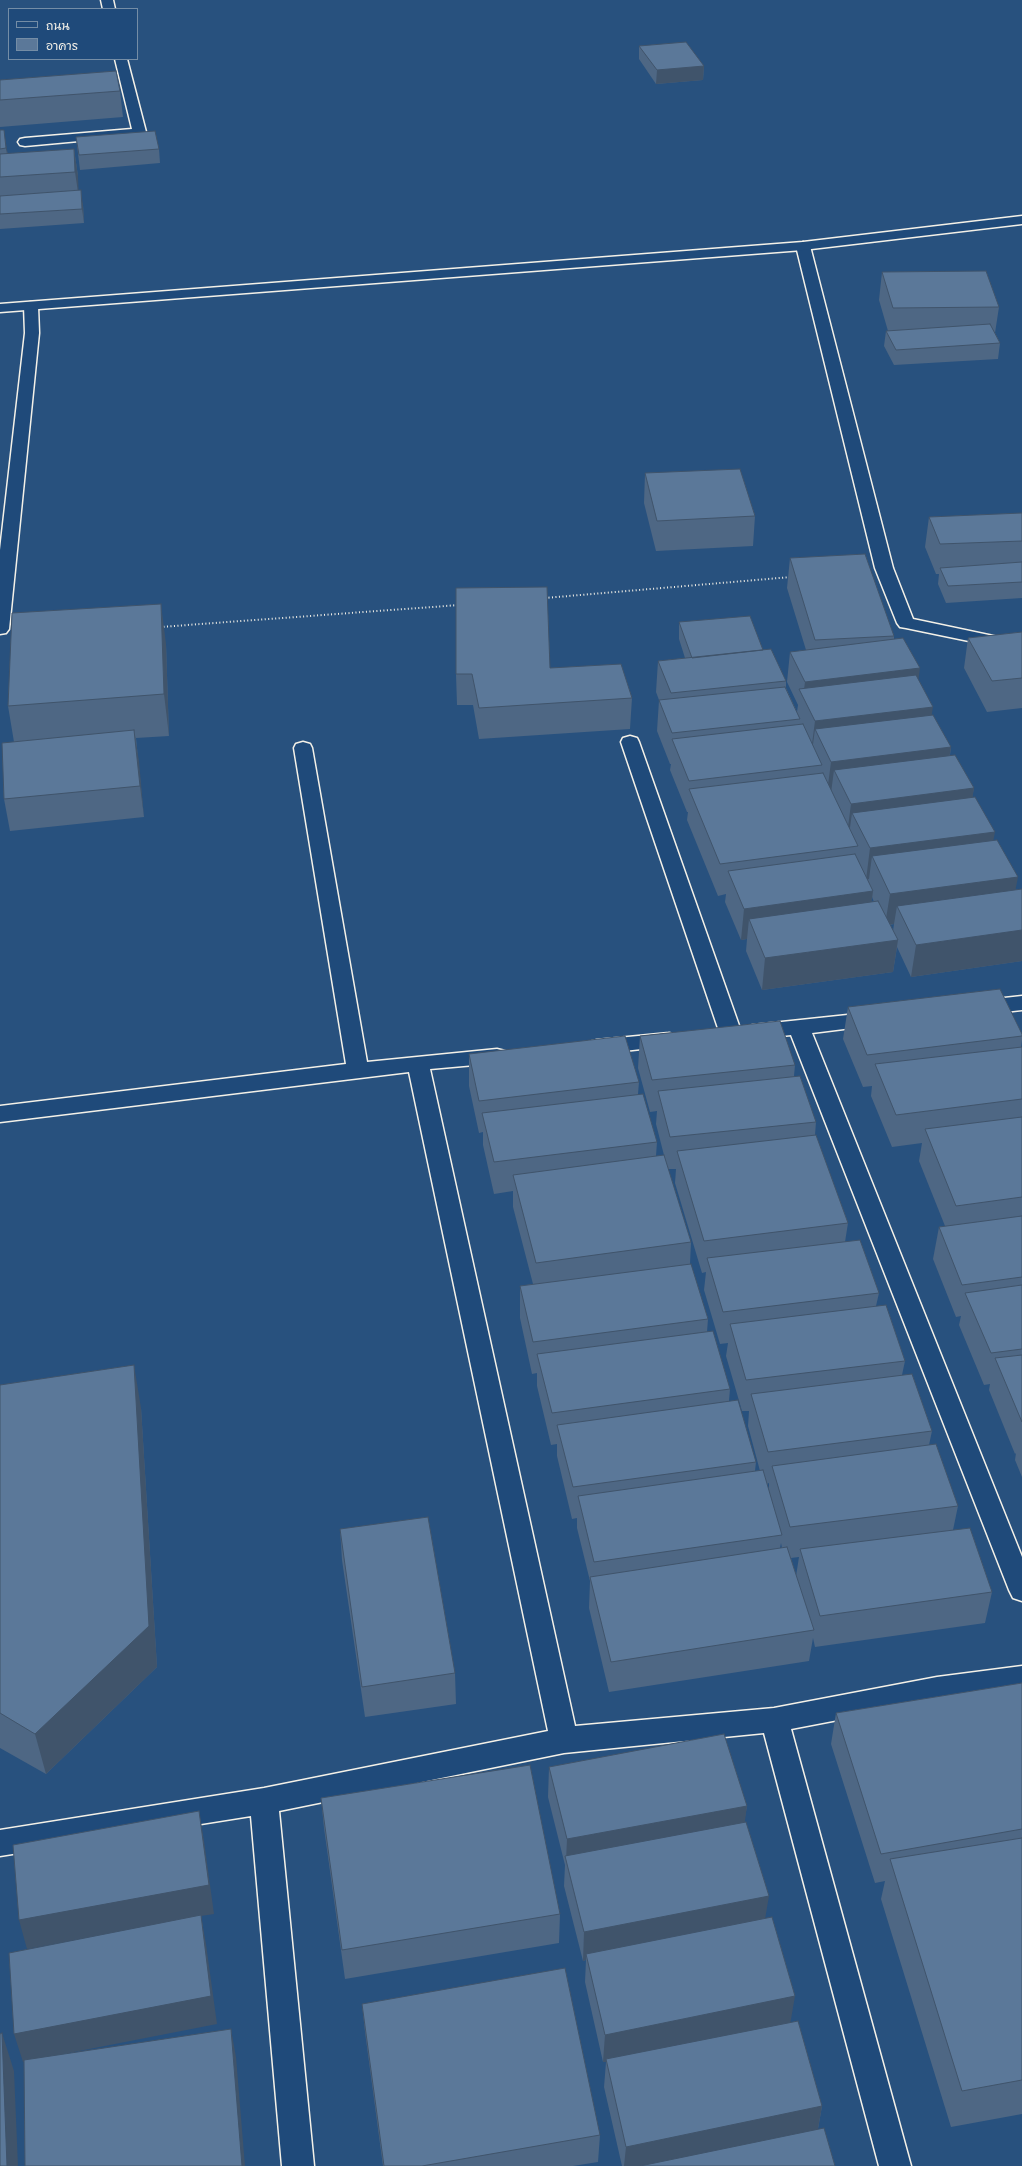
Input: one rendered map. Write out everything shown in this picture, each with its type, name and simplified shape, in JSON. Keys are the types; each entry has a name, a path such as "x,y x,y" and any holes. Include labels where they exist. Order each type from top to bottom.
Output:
{"street":[{"path":"25,142 138,132 121,60"},
{"path":"0,308 803,246 1022,220"},
{"path":"803,246 884,568 906,623 1022,647"},
{"path":"0,629 32,333 31,306"},
{"path":"630,742 731,1034"},
{"path":"303,748 358,1071"},
{"path":"958,1010 1022,1003"},
{"path":"574,1049 895,1017"},
{"path":"799,1027 1022,1590"},
{"path":"0,1114 418,1063 520,1054"},
{"path":"418,1063 564,1740"},
{"path":"0,1843 264,1801 564,1740 774,1720 937,1689 1022,1678"},
{"path":"774,1720 895,2166"},
{"path":"264,1801 298,2166"}],"path":[{"path":"540,599 798,576"},
{"path":"159,627 461,605"}],"building":[{"path":"686,42 704,66 657,70 639,46"},
{"path":"116,71 120,91 0,100 0,80"},
{"path":"0,130 4,130 6,148 0,149"},
{"path":"155,131 159,149 79,155 76,137"},
{"path":"74,149 75,172 0,177 0,154"},
{"path":"81,190 82,209 0,214 0,196"},
{"path":"986,271 999,307 893,308 882,272"},
{"path":"990,324 1000,343 896,350 886,331"},
{"path":"740,469 755,516 657,521 645,473"},
{"path":"1022,513 1022,541 940,544 929,517"},
{"path":"865,554 894,636 815,640 790,558"},
{"path":"1022,562 1022,582 948,586 940,568"},
{"path":"547,587 550,668 621,664 632,698 479,708 472,674 456,674 456,588"},
{"path":"161,604 164,694 8,706 12,613"},
{"path":"750,616 763,650 692,658 679,622"},
{"path":"1022,632 1022,678 992,681 968,638"},
{"path":"903,638 920,668 805,682 790,652"},
{"path":"771,649 786,681 671,693 658,661"},
{"path":"916,675 933,707 815,721 799,689"},
{"path":"785,687 800,719 672,733 659,700"},
{"path":"933,715 951,747 831,762 815,729"},
{"path":"803,724 822,765 689,781 672,739"},
{"path":"134,730 140,786 4,799 2,743"},
{"path":"955,755 974,788 851,804 834,770"},
{"path":"823,773 858,846 720,864 689,789"},
{"path":"975,797 995,832 870,848 852,813"},
{"path":"997,840 1018,877 890,894 872,856"},
{"path":"855,854 873,891 744,909 728,871"},
{"path":"1022,889 1022,930 916,945 897,906"},
{"path":"878,901 898,940 765,958 749,919"},
{"path":"1000,989 1022,1036 867,1055 848,1007"},
{"path":"780,1021 795,1065 652,1080 640,1036"},
{"path":"625,1036 639,1082 479,1101 469,1054"},
{"path":"1022,1047 1022,1099 896,1115 875,1064"},
{"path":"800,1076 816,1122 670,1137 658,1091"},
{"path":"643,1094 657,1142 494,1162 482,1113"},
{"path":"1022,1117 1022,1197 956,1206 925,1129"},
{"path":"816,1135 848,1223 704,1241 677,1151"},
{"path":"664,1155 691,1242 536,1263 513,1175"},
{"path":"1022,1216 1022,1277 962,1285 939,1227"},
{"path":"860,1240 879,1293 723,1312 707,1258"},
{"path":"691,1264 708,1319 533,1342 520,1286"},
{"path":"1022,1285 1022,1349 991,1353 965,1293"},
{"path":"886,1305 905,1361 746,1380 730,1324"},
{"path":"713,1331 730,1389 552,1413 537,1354"},
{"path":"1022,1355 1022,1422 995,1358"},
{"path":"134,1365 149,1626 35,1734 0,1713 0,1385"},
{"path":"912,1374 932,1431 768,1452 751,1394"},
{"path":"738,1400 756,1462 573,1487 557,1425"},
{"path":"936,1444 958,1506 790,1527 772,1466"},
{"path":"763,1470 782,1535 594,1562 578,1496"},
{"path":"428,1517 455,1673 362,1687 340,1529"},
{"path":"970,1528 992,1592 820,1616 800,1549"},
{"path":"787,1547 814,1630 611,1662 590,1577"},
{"path":"1022,1683 1022,1829 881,1854 836,1713"},
{"path":"724,1734 747,1806 567,1839 549,1767"},
{"path":"530,1765 560,1914 342,1950 321,1798"},
{"path":"199,1811 209,1885 19,1920 13,1845"},
{"path":"746,1822 769,1896 584,1932 565,1856"},
{"path":"1022,1838 1022,2080 962,2091 890,1859"},
{"path":"201,1915 211,1996 14,2034 9,1953"},
{"path":"772,1917 795,1996 605,2035 586,1954"},
{"path":"565,1968 600,2135 422,2166 384,2166 362,2004"},
{"path":"798,2021 822,2106 626,2147 606,2059"},
{"path":"231,2029 242,2166 25,2166 24,2060"},
{"path":"2,2033 7,2166 0,2166 0,2034"},
{"path":"824,2128 835,2166 640,2166"}]}
